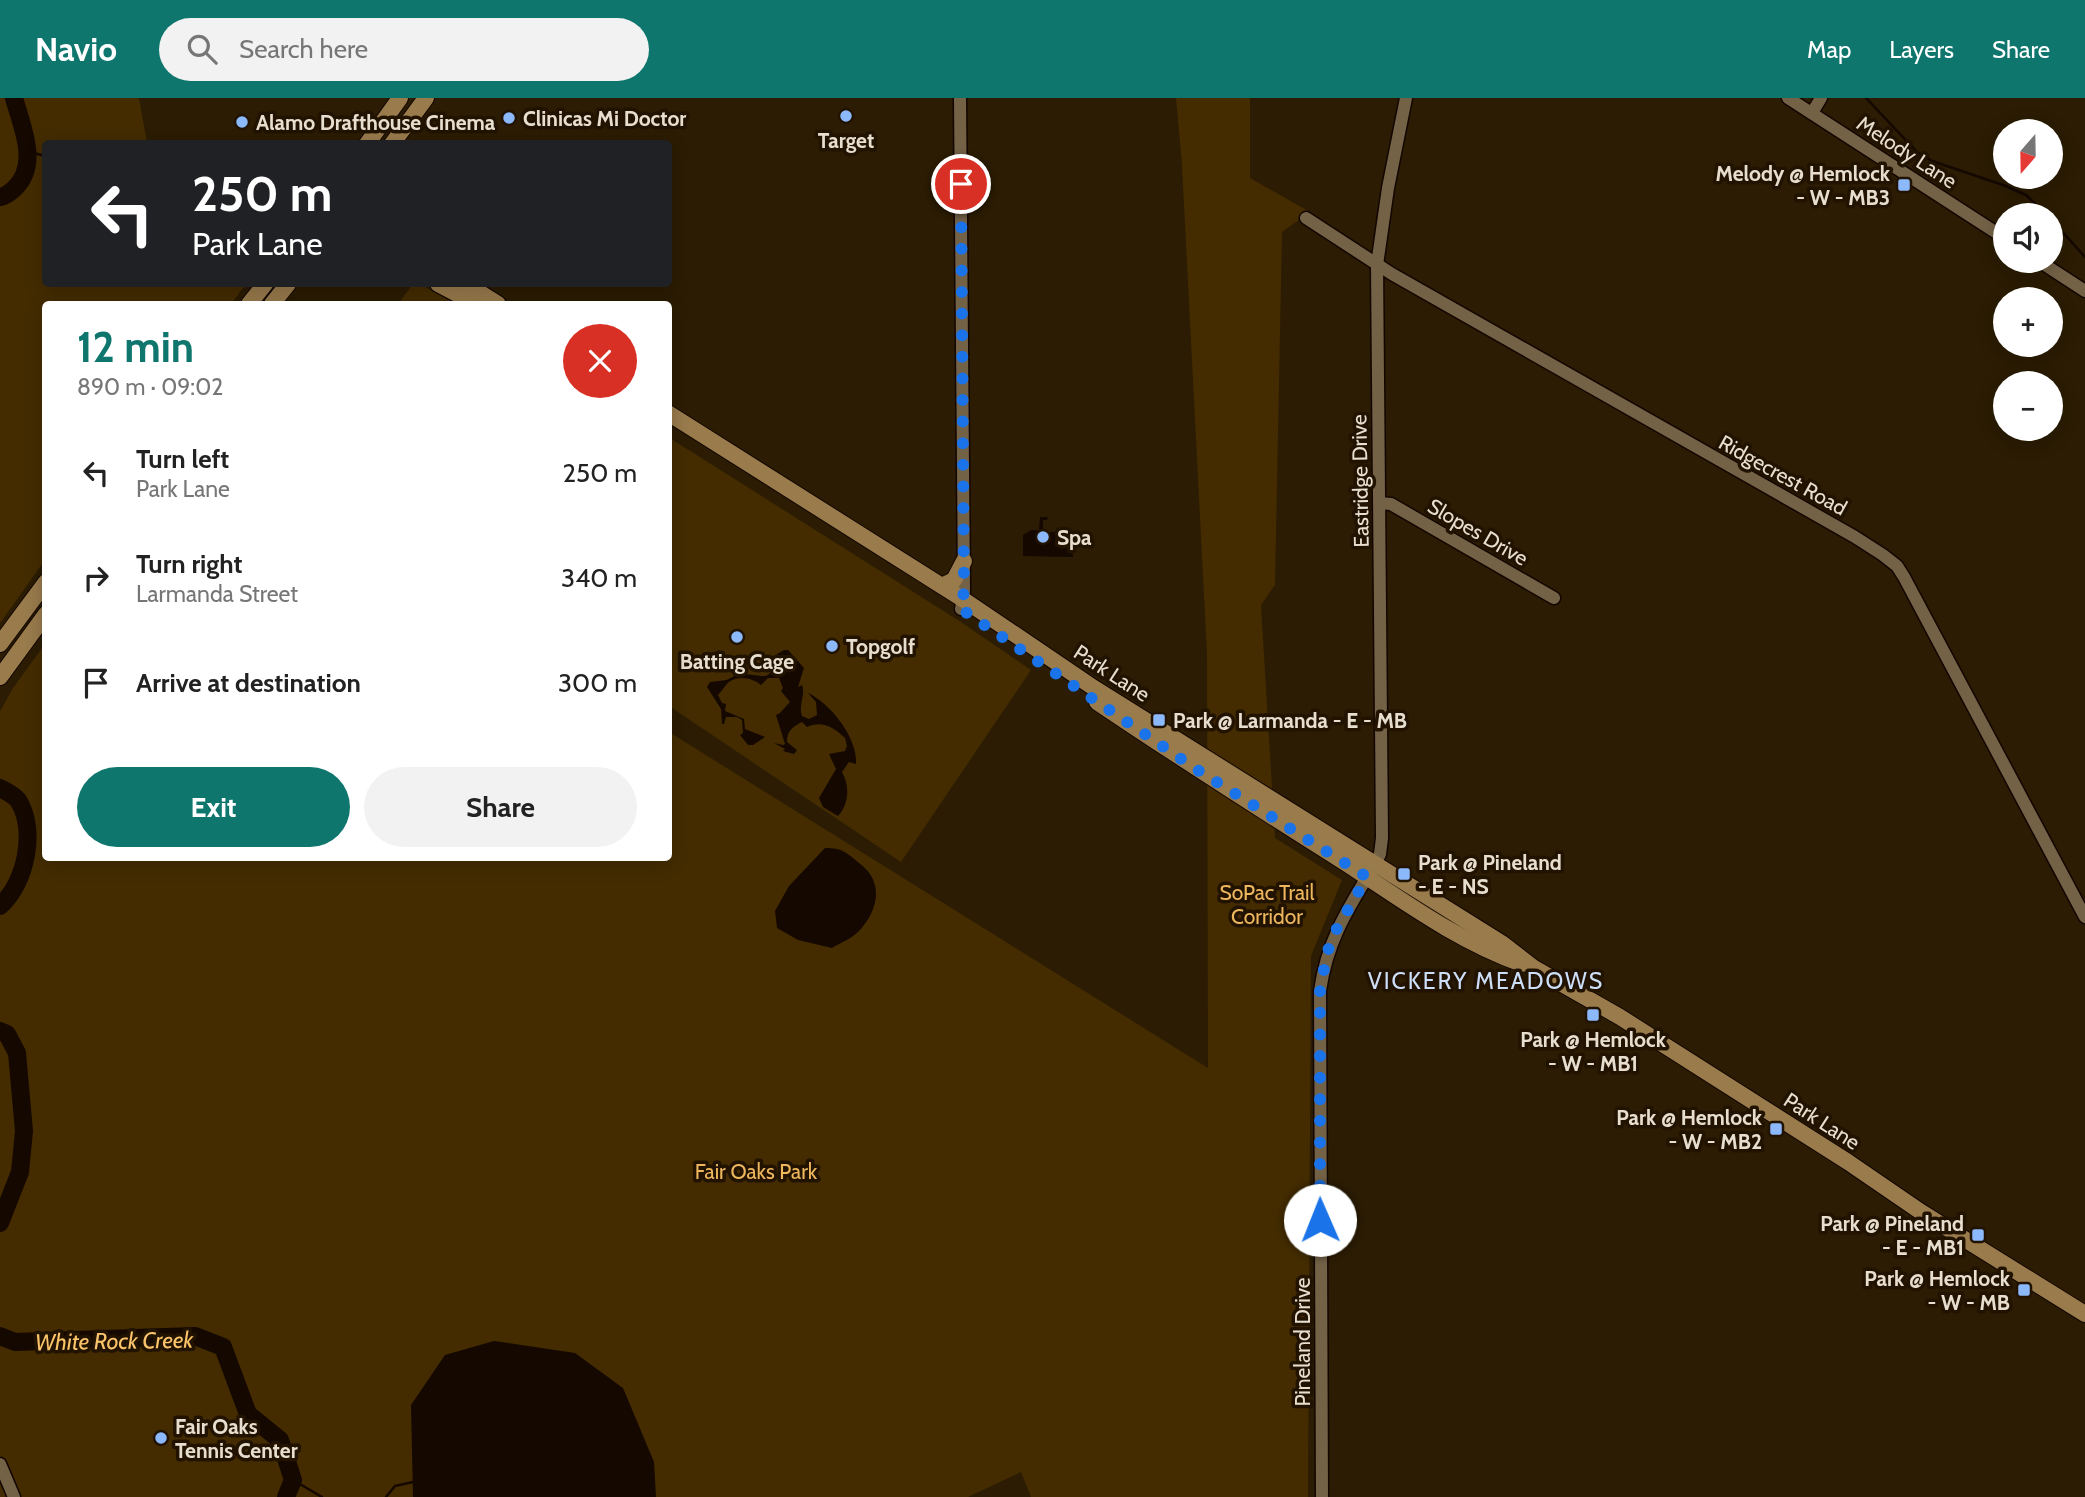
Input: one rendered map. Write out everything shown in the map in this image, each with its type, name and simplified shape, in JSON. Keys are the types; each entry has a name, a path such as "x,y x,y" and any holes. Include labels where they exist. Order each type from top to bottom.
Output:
{"main road":[{"path":"371,140 400,98"},
{"path":"395,140 426,98"},
{"path":"251,301 263,287"},
{"path":"274,301 286,287"},
{"path":"444,287 470,301"},
{"path":"471,287 493,301"},
{"name":"Park Lane","path":"672,416 942,586 963,605"},
{"name":"Park Lane","path":"672,426 963,605 1091,692 1371,871 1498,956 1534,968 1620,1017 1848,1162 1921,1212 2085,1314"},
{"path":"942,586 954,580 964,561"},
{"path":"0,644 42,587"},
{"path":"0,677 42,619"}],"street":[{"path":"960,98 963,605"},
{"name":"Eastridge Drive","path":"1371,871 1380,854 1383,824 1377,265 1388,188 1406,98"},
{"name":"Melody Lane","path":"1788,98 1993,231"},
{"path":"1812,113 1821,98"},
{"name":"Ridgecrest Road","path":"1306,218 1377,265 1855,537 1897,566 1953,664 2085,917"},
{"path":"2057,273 2085,291"},
{"name":"Slopes Drive","path":"1380,503 1391,504 1554,598"},
{"name":"Pineland Drive","path":"1322,1497 1320,991 1327,953 1335,932 1371,871"},
{"path":"0,1464 14,1497"}],"green space":[{"path":"0,98 139,98 146,140 42,140 42,287 244,287 233,301 42,301 42,564 0,623"},
{"name":"Fair Oaks Park","path":"1176,98 1250,98 1250,178 1310,212 1282,232 1275,585 1261,605 1275,838 1342,880 1311,956 1308,1497 1031,1497 1021,1472 968,1497 0,1497 0,711 42,648 42,861 672,861 672,734 1208,1068 1207,654 1182,165"},
{"path":"411,287 425,287 451,301 400,301"},
{"name":"Topgolf","path":"672,440 961,622 1031,670 901,862 672,708"}],"shaded area":[{"name":"Spa","path":"1040,517 1048,517 1043,520 1043,532 1060,532 1066,538 1072,536 1073,557 1023,556 1023,535 1031,530 1039,530"},
{"path":"788,650 804,668 798,687 802,685 803,689 802,716 809,719 817,715 816,702 808,693 825,705 841,722 852,743 856,764 849,762 842,772 847,795 838,816 823,807 819,798 836,769 829,754 845,751 845,738 827,726 817,724 807,727 802,722 791,729 787,738 787,742 797,750 794,754 783,751 785,749 774,743 785,744 776,715 790,702 781,691 783,688 779,678 768,678 761,685 741,678 728,683 718,695 722,703 726,704 725,711 744,719 745,729 765,737 753,745 748,745 740,735 743,733 742,720 726,717 722,724 721,709 707,687 710,682 726,680 740,674 767,676 777,654"},
{"path":"825,848 844,851 867,870 876,895 871,913 860,930 832,948 798,940 777,928 775,911 789,886"},
{"path":"494,1341 575,1353 623,1388 654,1462 656,1497 413,1497 411,1405 445,1355"}],"waterway":[{"name":"White Rock Creek","path":"0,197 14,189 22,179 28,157 14,98"},
{"path":"1866,98 1917,152 1932,161 2006,186 2026,195 2034,203"},
{"path":"29,152 42,155"},
{"path":"2063,232 2085,257"},
{"name":"White Rock Creek","path":"0,788 18,800 24,812 28,841 26,856 16,884 0,906"},
{"name":"White Rock Creek","path":"0,1031 7,1034 17,1053 24,1131 20,1172 0,1223"},
{"name":"White Rock Creek","path":"0,1336 15,1342 195,1336 223,1347 248,1414 280,1440 293,1480 286,1497"},
{"path":"293,1480 322,1497"},
{"path":"386,1497 395,1486 413,1482"}],"place":[{"name":"Target","path":"846,116"},
{"name":"Clinicas Mi Doctor","path":"509,118"},
{"name":"Alamo Drafthouse Cinema","path":"242,122"},
{"name":"Melody @ Hemlock - W - MB3","path":"1904,185"},
{"name":"Spa","path":"1043,537"},
{"name":"Batting Cage","path":"737,637"},
{"name":"Topgolf","path":"832,646"},
{"name":"Park @ Larmanda - E - MB","path":"1159,720"},
{"name":"Park @ Pineland - E - NS","path":"1404,874"},
{"name":"Park @ Hemlock - W - MB1","path":"1593,1015"},
{"name":"Park @ Hemlock - W - MB2","path":"1776,1129"},
{"name":"Park @ Pineland - E - MB1","path":"1978,1235"},
{"name":"Park @ Hemlock - W - MB","path":"2024,1290"},
{"name":"Fair Oaks Tennis Center","path":"161,1438"}],"district":[{"name":"VICKERY MEADOWS","path":"1486,981"}],"route":[{"path":"961,184 964,600 961,609 1196,769 1367,877 1335,932 1323,968 1319,1017 1320,1220"}],"park label":[{"name":"SoPac Trail Corridor","path":"1267,904"}]}
